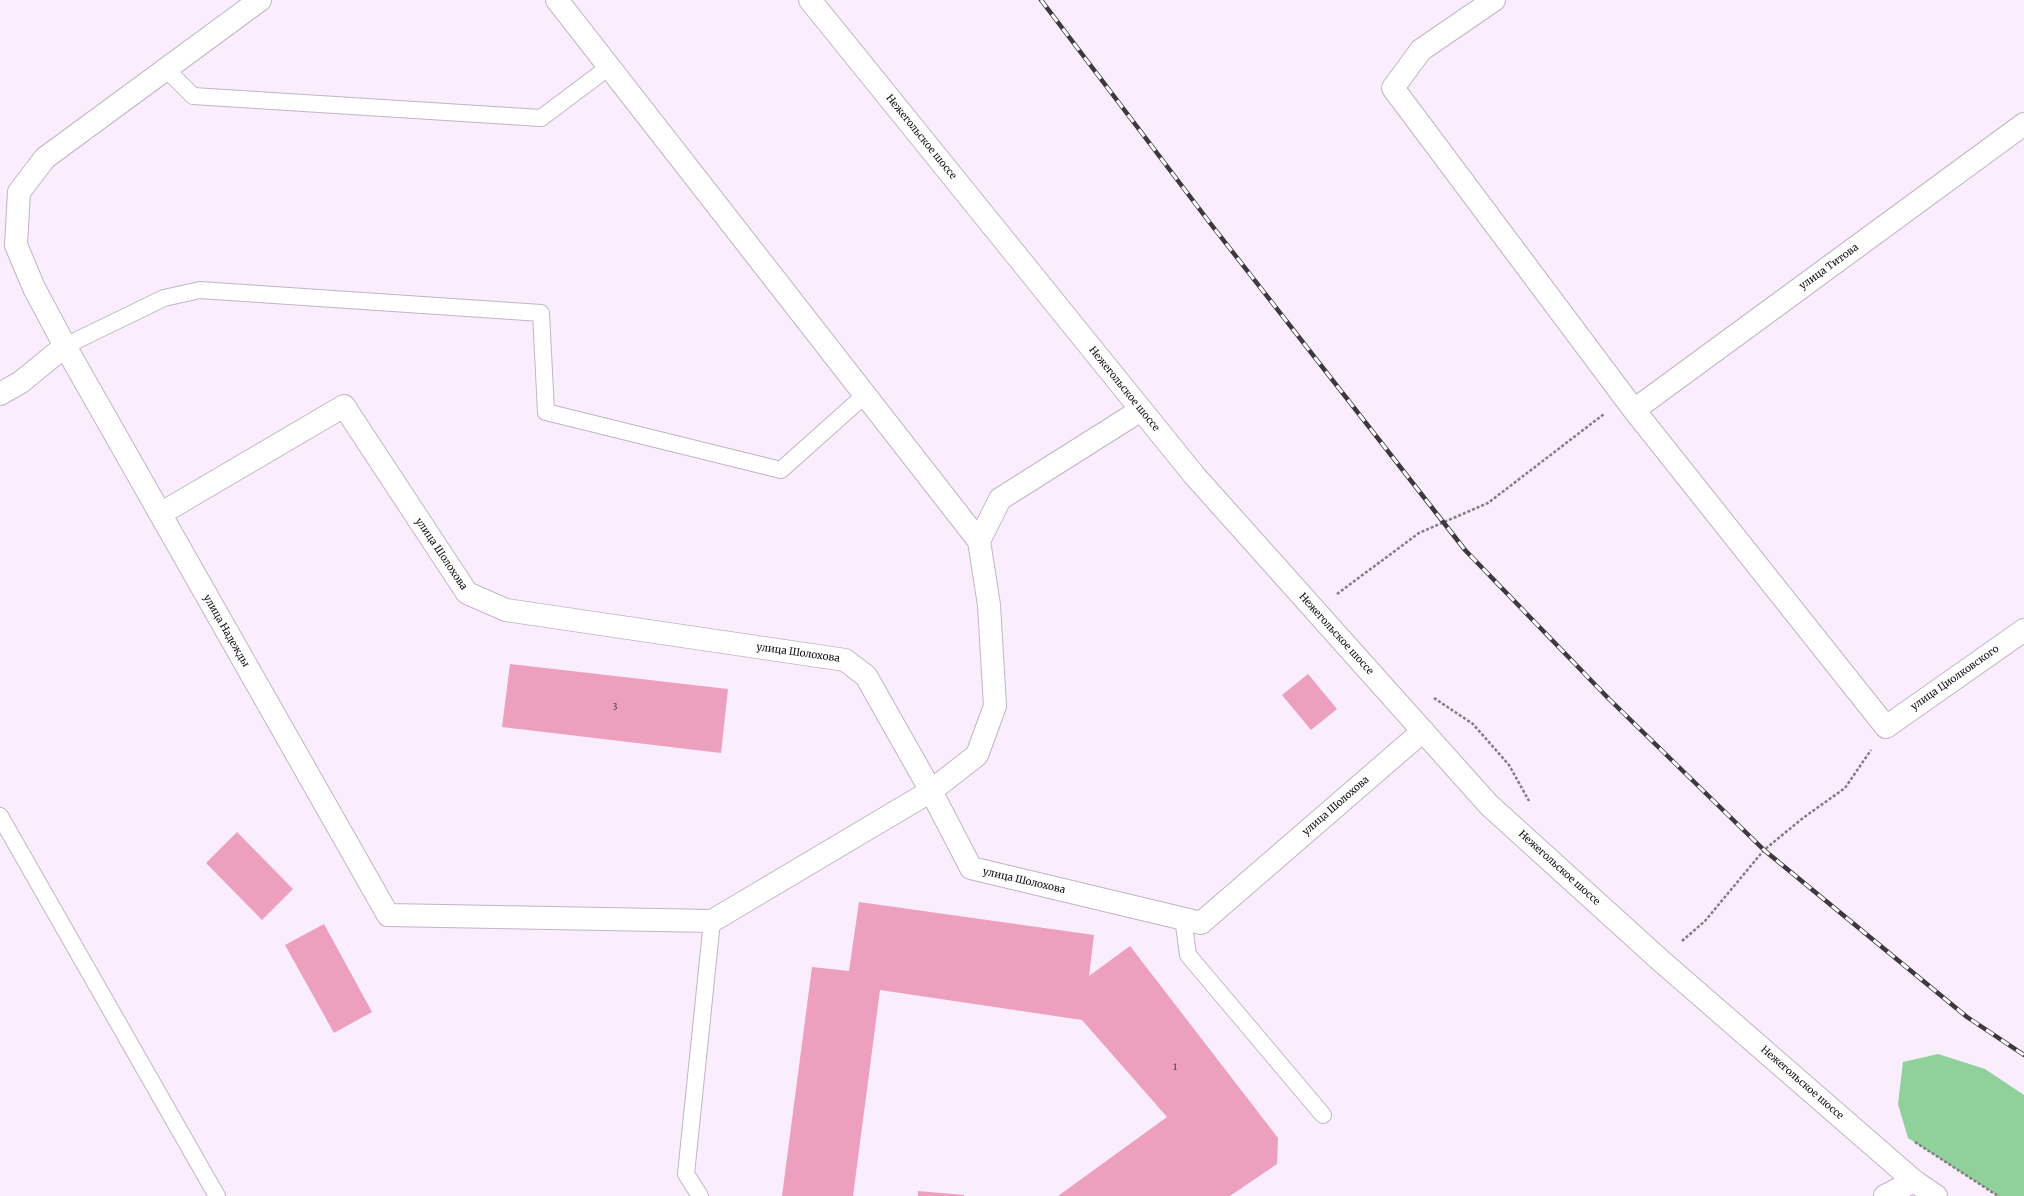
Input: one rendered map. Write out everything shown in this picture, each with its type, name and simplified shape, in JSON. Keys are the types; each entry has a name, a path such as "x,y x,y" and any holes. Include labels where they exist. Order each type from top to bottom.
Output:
{"street":[{"name":"улица Надежды","path":"260,0 45,158 19,192 16,244 34,288 65,346 388,915 712,921"},
{"path":"556,0 979,541 989,605 995,706 977,755 931,791 712,921"},
{"name":"Нежегольское шоссе","path":"810,0 1194,475 1489,805 1660,960 1914,1180 1936,1196"},
{"path":"1494,0 1421,50 1393,88 1629,404 1886,727"},
{"name":"улица Титова","path":"1629,404 2024,124"},
{"path":"0,394 21,382 65,346"},
{"name":"улица Шолохова","path":"160,514 344,406 466,593 506,610 846,660 866,676 931,791 971,868 1201,923 1423,731"},
{"path":"979,541 1000,499 1141,410"},
{"name":"улица Циолковского","path":"1886,727 2024,630"},
{"path":"1885,1196 1914,1180"}],"lane":[{"path":"166,69 193,96 541,118 609,67"},
{"path":"65,346 164,298 200,290 541,313 546,412 781,470 865,395"},
{"path":"0,816 217,1196"},
{"path":"1183,918 1188,955 1323,1115"},
{"path":"700,1196 686,1174 712,921"}],"path":[{"path":"1315,611 1419,532 1488,503 1629,404"},
{"path":"1339,593 1344,599"},
{"path":"1431,697 1473,724 1509,765 1531,804"},
{"path":"1660,960 1705,921 1764,850 1845,788 1886,727"},
{"path":"1908,1138 1998,1196"}],"green space":[{"path":"1938,1054 1985,1069 2024,1095 2024,1196 1998,1196 1908,1138 1898,1104 1903,1062"}],"building":[{"path":"510,664 728,689 721,753 502,727"},
{"path":"1308,674 1337,709 1311,730 1282,695"},
{"path":"237,832 293,889 262,920 206,863"},
{"path":"859,902 1094,935 1089,976 1130,946 1278,1138 1277,1164 1230,1196 1058,1196 1167,1117 1082,1020 880,990 853,1196 782,1196 812,967 849,971"},
{"path":"324,924 372,1012 334,1033 285,945"},
{"path":"918,1191 964,1195 964,1196 918,1196"}],"railway":[{"path":"1041,0 1210,223 1465,550 1609,699 1764,850 1967,1017 2024,1055"}]}
